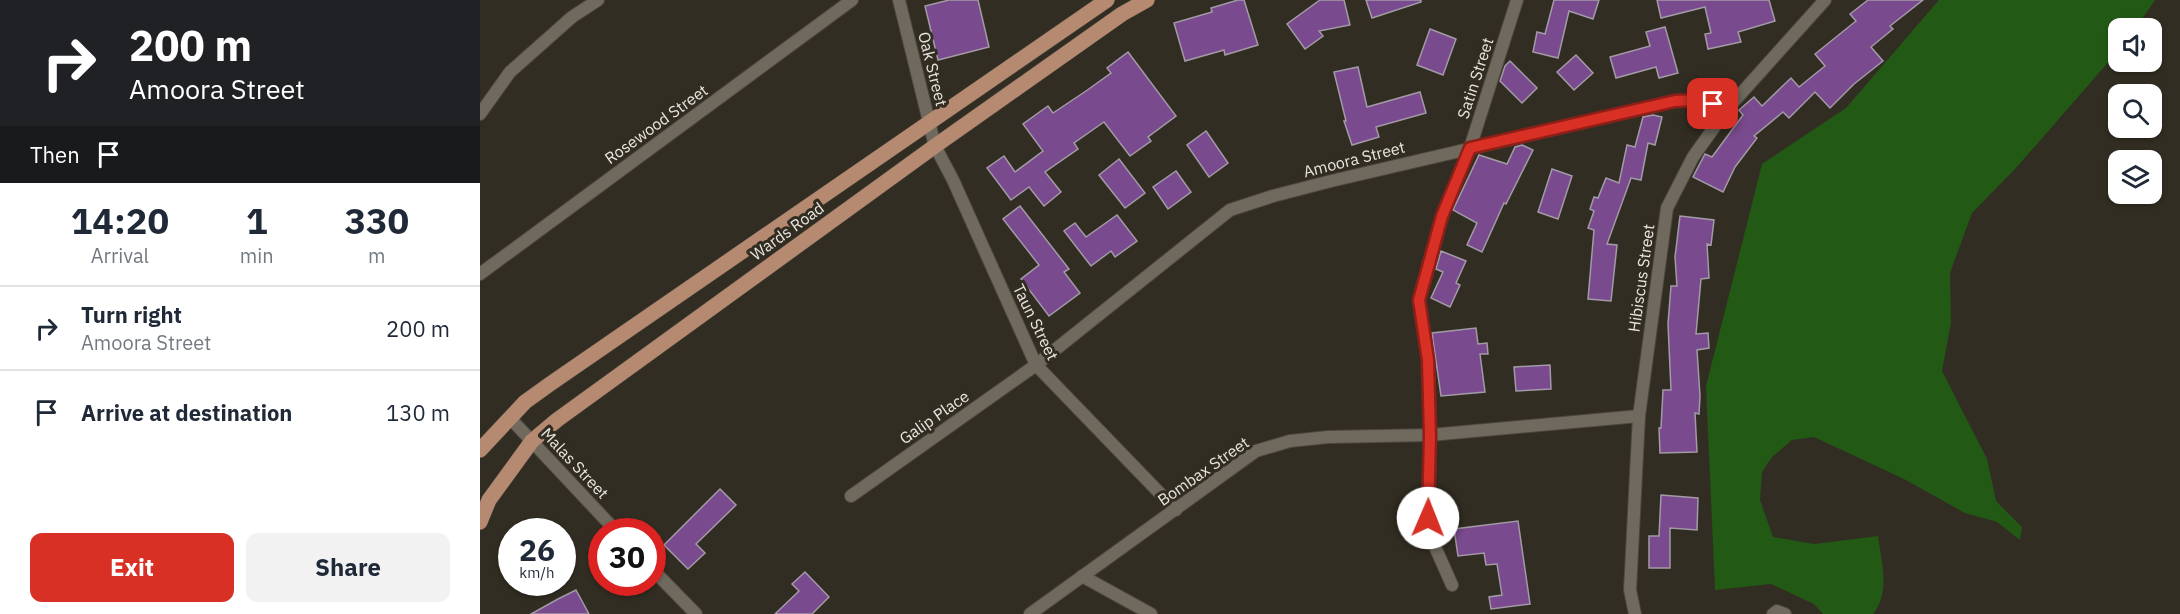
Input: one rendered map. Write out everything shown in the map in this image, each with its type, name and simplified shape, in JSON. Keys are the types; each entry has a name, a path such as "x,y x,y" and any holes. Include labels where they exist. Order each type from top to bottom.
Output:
{"main road":[{"name":"Wards Road","path":"480,450 525,402 550,384 1107,0"},
{"name":"Wards Road","path":"480,522 489,500 532,441 567,413 1123,7 1147,0"}],"street":[{"path":"480,114 510,72 572,18 598,0"},
{"name":"Rosewood Street","path":"480,274 852,0"},
{"name":"Oak Street","path":"899,0 935,146"},
{"name":"Satin Street","path":"1452,585 1436,549 1428,518 1430,435 1428,360 1419,300 1442,216 1470,148 1517,0"},
{"name":"Hibiscus Street","path":"1635,614 1630,590 1639,416 1667,208 1693,157 1728,108 1825,0"},
{"name":"Amoora Street","path":"1036,365 1230,210 1285,193 1675,101 1697,100 1728,108"},
{"name":"Taun Street","path":"935,146 953,180 1036,365 1176,510"},
{"name":"Galip Place","path":"851,496 1036,365"},
{"name":"Bombax Street","path":"1030,614 1256,451 1290,441 1328,436 1430,435 1639,416"},
{"name":"Malas Street","path":"510,418 604,518"},
{"path":"1082,576 1151,614"},
{"path":"666,583 696,614"},
{"path":"1773,614 1776,611 1785,614"}],"green space":[{"path":"1939,0 2155,0 2143,18 2108,18 2108,62 2016,168 1972,213 1950,273 1951,322 1942,371 1987,459 1996,501 2022,527 2020,540 1997,522 1965,513 1904,479 1814,437 1792,440 1772,457 1762,472 1760,500 1773,537 1814,544 1878,536 1883,586 1879,605 1873,614 1823,614 1814,604 1771,584 1715,590 1706,386 1762,164 1846,108"}],"building":[{"path":"949,0 978,0 989,47 938,60 925,6"},
{"path":"1244,0 1258,45 1225,55 1224,50 1185,61 1174,23 1212,12 1211,8"},
{"path":"1320,0 1344,0 1350,25 1319,31 1323,36 1305,49 1287,24"},
{"path":"1366,0 1421,0 1421,2 1372,18"},
{"path":"1554,0 1599,0 1593,19 1569,11 1558,58 1533,52 1537,32 1545,34"},
{"path":"1657,0 1769,0 1775,21 1738,32 1741,42 1708,49 1705,34 1711,33 1705,7 1661,18"},
{"path":"1868,0 1923,0 1890,26 1893,29 1871,47 1883,61 1854,84 1830,108 1815,92 1789,118 1783,112 1754,136 1757,138 1735,167 1723,192 1693,177 1705,154 1712,157 1743,115 1739,110 1754,97 1762,106 1791,78 1799,87 1825,66 1815,54 1856,21 1850,14"},
{"path":"1665,27 1678,73 1659,78 1656,67 1616,78 1610,57 1650,46 1646,32"},
{"path":"1430,29 1456,39 1443,75 1417,65"},
{"path":"1128,52 1176,116 1148,137 1151,141 1130,156 1104,122 1074,143 1078,149 1045,172 1061,192 1044,206 1029,187 1011,200 987,168 1004,156 1015,172 1043,151 1023,124 1048,106 1053,113 1086,91 1111,73 1107,68"},
{"path":"1576,55 1593,73 1574,90 1557,72"},
{"path":"1510,61 1537,88 1522,103 1500,81 1505,66"},
{"path":"1358,67 1367,107 1420,92 1426,113 1376,127 1379,137 1352,145 1344,121 1346,121 1334,72"},
{"path":"1653,115 1662,117 1655,145 1648,143 1641,180 1631,178 1607,244 1617,245 1611,301 1588,299 1594,230 1588,228 1594,211 1590,209 1594,197 1598,198 1606,178 1619,183 1627,145 1635,147 1643,117"},
{"path":"1206,131 1228,163 1209,177 1187,145"},
{"path":"1522,145 1533,150 1506,204 1504,203 1482,252 1467,245 1477,223 1453,210 1479,155 1507,164 1515,147"},
{"path":"1119,159 1145,193 1125,208 1099,175"},
{"path":"1552,169 1572,176 1558,219 1538,212"},
{"path":"1176,171 1191,192 1168,209 1153,187"},
{"path":"1020,206 1069,269 1064,272 1080,293 1049,316 1021,279 1039,265 1003,219"},
{"path":"1117,215 1137,241 1115,257 1111,251 1091,266 1064,231 1075,223 1086,237"},
{"path":"1680,216 1714,220 1711,245 1707,244 1709,278 1701,279 1696,334 1708,333 1709,348 1697,350 1700,396 1699,414 1695,413 1697,452 1660,453 1659,428 1661,428 1663,390 1671,390 1668,324 1671,286 1677,286 1675,257"},
{"path":"1441,251 1466,261 1456,283 1460,285 1450,307 1431,298 1443,272 1436,269"},
{"path":"1476,328 1478,344 1487,343 1488,354 1480,354 1485,392 1441,396 1432,333"},
{"path":"1550,365 1551,389 1516,391 1514,367"},
{"path":"720,489 736,505 696,544 705,553 688,569 666,547 666,543"},
{"path":"1661,495 1698,498 1697,530 1670,528 1670,568 1649,568 1649,536 1659,536"},
{"path":"1518,521 1530,604 1491,609 1489,597 1502,595 1497,564 1486,565 1484,553 1458,556 1454,529"},
{"path":"805,572 829,597 812,614 775,614 799,591 792,584"},
{"path":"576,590 589,614 531,614 564,596 576,596"}],"route":[{"path":"1428,518 1430,435 1428,360 1419,300 1442,216 1470,148 1675,101 1697,100 1713,104"}]}
